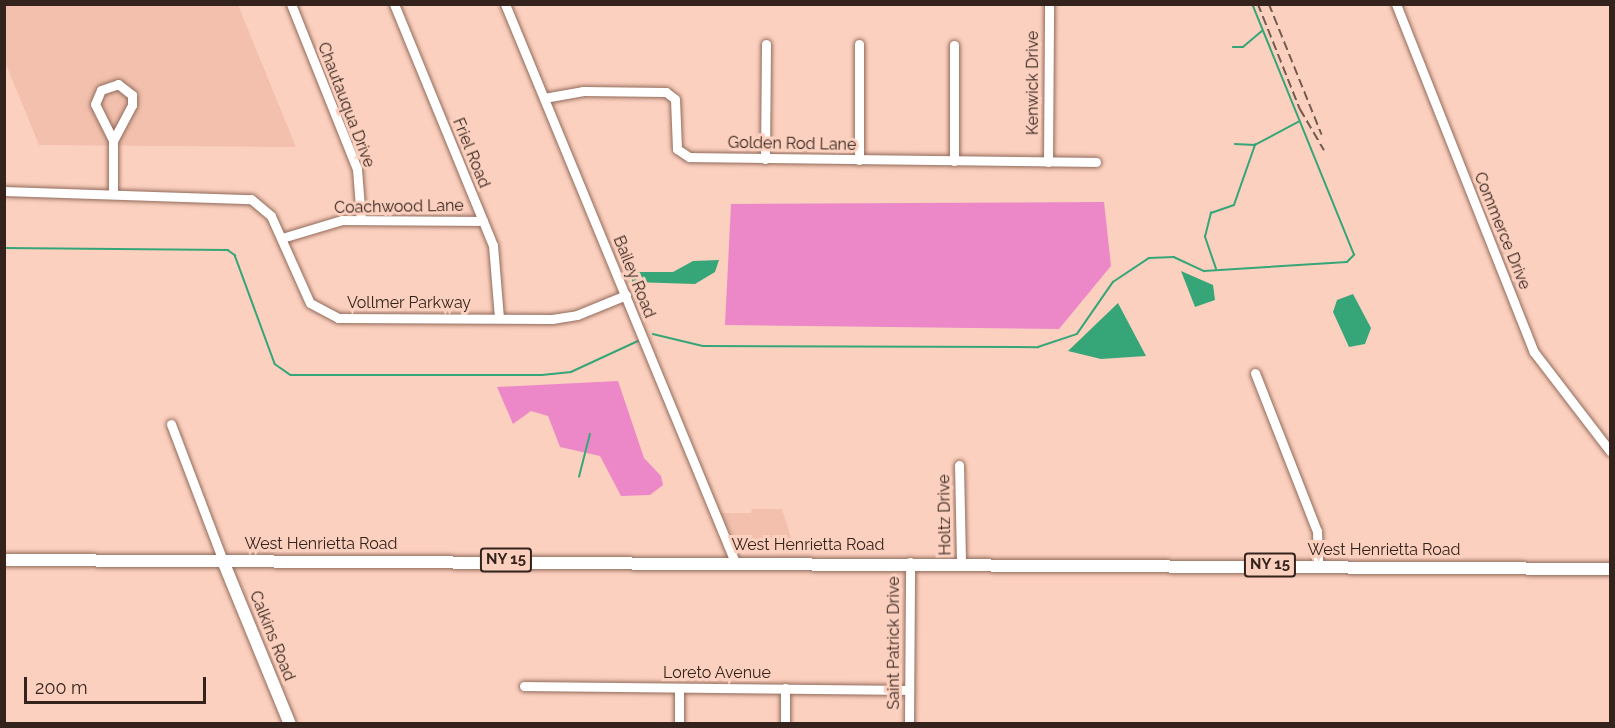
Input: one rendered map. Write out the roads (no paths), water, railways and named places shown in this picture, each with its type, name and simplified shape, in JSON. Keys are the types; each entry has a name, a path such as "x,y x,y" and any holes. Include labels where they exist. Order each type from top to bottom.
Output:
{"main road":[{"name":"West Henrietta Road","path":"4,560 910,562 1611,568"},
{"name":"Calkins Road","path":"223,561 290,723"}],"street":[{"name":"Chautauqua Drive","path":"291,4 357,169 361,220"},
{"name":"Friel Road","path":"394,4 483,221 498,267 499,318"},
{"name":"Bailey Road","path":"505,4 735,562"},
{"name":"Kenwick Drive","path":"1048,162 1049,4"},
{"name":"Commerce Drive","path":"1396,4 1534,352 1611,450"},
{"path":"765,159 766,44"},
{"path":"859,44 859,160"},
{"path":"954,45 954,161"},
{"path":"113,140 132,105 132,95 118,84 101,90 95,104 113,140 113,192"},
{"name":"Golden Rod Lane","path":"544,98 583,91 666,92 675,99 675,140 681,154 765,159 1096,162"},
{"name":"Vollmer Parkway","path":"4,191 243,196 265,208 282,238 305,296 329,316 566,318 626,295"},
{"name":"Coachwood Lane","path":"282,238 320,224 361,220 483,221"},
{"path":"1255,373 1317,531 1318,566"},
{"path":"171,424 223,561"},
{"name":"Holtz Drive","path":"959,465 962,563"},
{"name":"Saint Patrick Drive","path":"909,723 910,562"},
{"name":"Loreto Avenue","path":"524,686 909,690"},
{"path":"679,688 679,723"},
{"path":"785,688 785,723"}],"waterway":[{"path":"653,334 703,346 1038,347 1077,334 1113,282 1149,258 1174,257 1204,271 1347,262 1354,255 1252,4"},
{"path":"1233,47 1243,47 1262,31"},
{"path":"1216,269 1205,237 1211,213 1234,205 1255,145 1298,122"},
{"path":"1235,144 1255,145"},
{"path":"4,248 228,250 235,255 275,364 291,375 542,375 571,372 638,341"},
{"path":"579,477 590,434"}],"railway":[{"path":"1258,4 1300,109 1324,150"},
{"path":"1269,4 1322,135"}]}
